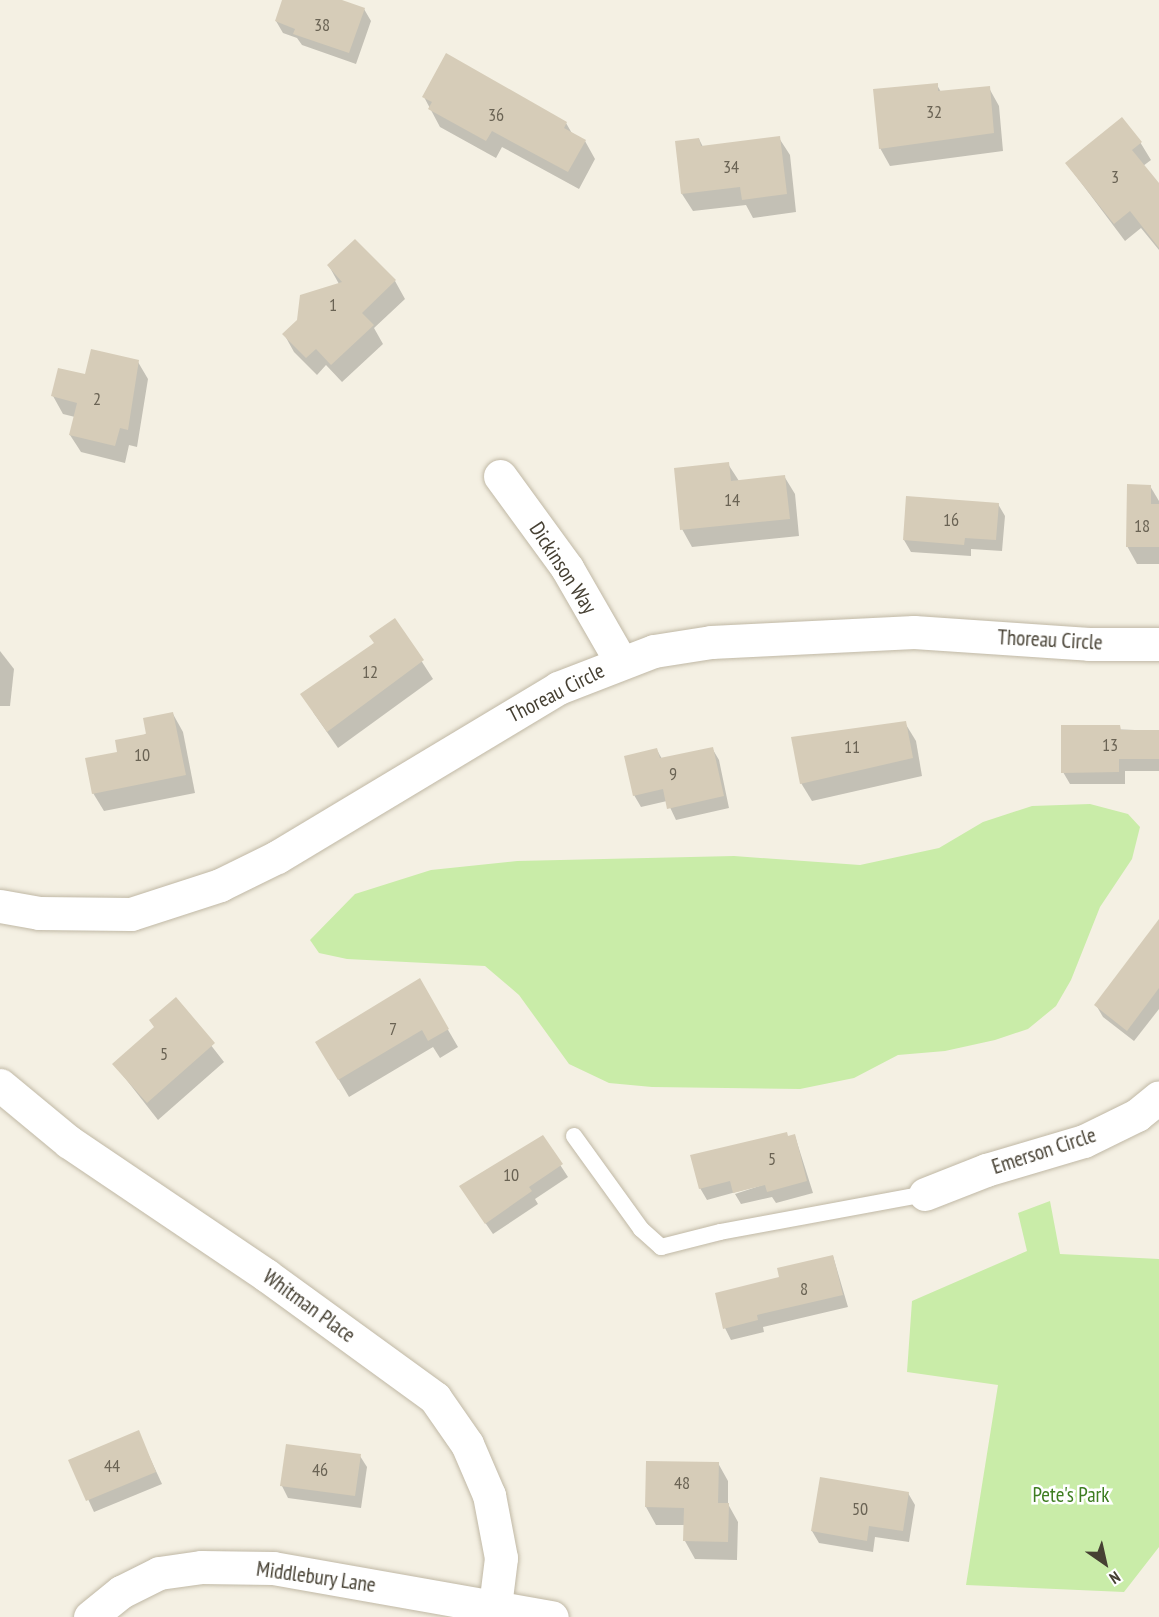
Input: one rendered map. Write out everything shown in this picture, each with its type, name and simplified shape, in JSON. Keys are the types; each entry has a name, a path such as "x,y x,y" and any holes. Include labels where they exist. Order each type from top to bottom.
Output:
{"street":[{"name":"Dickinson Way","path":"500,477 567,568 621,662"},
{"name":"Thoreau Circle","path":"0,906 39,914 131,914 220,885 287,851 558,688 654,651 711,642 862,633 1159,644"},
{"name":"Whitman Place","path":"0,1085 69,1142 266,1275 435,1398 467,1444 489,1495 501,1558 495,1606"},
{"name":"Emerson Circle","path":"925,1194 986,1170 1084,1141 1137,1115 1159,1098"},
{"name":"Middlebury Lane","path":"90,1617 121,1593 159,1573 201,1567 273,1568 552,1617"}],"lane":[{"path":"574,1136 641,1228 661,1247 732,1229 925,1194"}],"green space":[{"path":"1090,804 1128,814 1140,827 1132,859 1100,907 1071,980 1056,1006 1028,1029 995,1040 945,1051 898,1055 854,1078 800,1089 652,1087 609,1083 569,1064 519,995 485,966 347,959 319,953 310,940 355,894 431,870 517,861 734,856 860,865 939,848 983,822 1032,806"},
{"name":"Pete's Park","path":"1050,1201 1060,1254 1159,1259 1159,1547 1124,1592 966,1585 998,1385 907,1372 912,1301 1027,1251 1018,1213"}],"building":[{"path":"282,0 342,0 365,8 349,53 293,34 295,29 275,21"},
{"path":"446,53 567,122 564,128 586,140 568,172 492,131 486,141 428,109 432,102 422,97"},
{"path":"938,83 938,91 990,86 994,133 879,149 873,89"},
{"path":"1122,117 1142,142 1132,150 1159,183 1159,248 1130,211 1114,224 1065,163"},
{"path":"780,136 787,194 742,200 740,187 681,194 675,141 699,138 701,146"},
{"path":"355,239 396,280 362,313 374,325 331,365 316,349 306,358 282,334 297,320 300,295 342,282 327,265"},
{"path":"91,349 139,360 128,430 120,428 115,446 69,435 77,403 51,396 58,368 85,374"},
{"path":"729,462 731,481 785,475 790,519 680,530 674,468"},
{"path":"1127,484 1151,485 1151,504 1159,504 1159,547 1126,547"},
{"path":"906,496 999,503 996,540 965,538 964,545 903,540"},
{"path":"395,618 424,660 327,732 300,694 374,643 369,636"},
{"path":"173,712 186,775 92,794 85,758 117,752 115,740 146,734 143,718"},
{"path":"906,721 913,758 800,784 791,737"},
{"path":"1061,725 1120,725 1121,730 1159,730 1159,759 1119,759 1119,772 1061,773"},
{"path":"713,747 724,796 667,809 663,789 633,796 624,756 657,748 660,758"},
{"path":"1159,919 1159,988 1127,1031 1094,1005"},
{"path":"420,978 449,1029 428,1041 422,1030 338,1080 315,1042"},
{"path":"176,997 215,1043 147,1103 112,1064 154,1027 149,1020"},
{"path":"787,1132 788,1136 795,1134 807,1181 767,1192 765,1185 733,1193 730,1181 699,1189 690,1155"},
{"path":"543,1135 563,1164 529,1187 532,1191 485,1224 459,1186"},
{"path":"833,1255 843,1295 757,1315 758,1320 723,1329 715,1293 779,1277 777,1268"},
{"path":"139,1430 156,1472 86,1501 68,1460"},
{"path":"286,1444 361,1454 355,1496 280,1486"},
{"path":"646,1461 719,1462 718,1503 729,1503 728,1542 683,1541 684,1508 645,1507"},
{"path":"820,1477 909,1492 903,1531 869,1526 867,1541 811,1531"}]}
